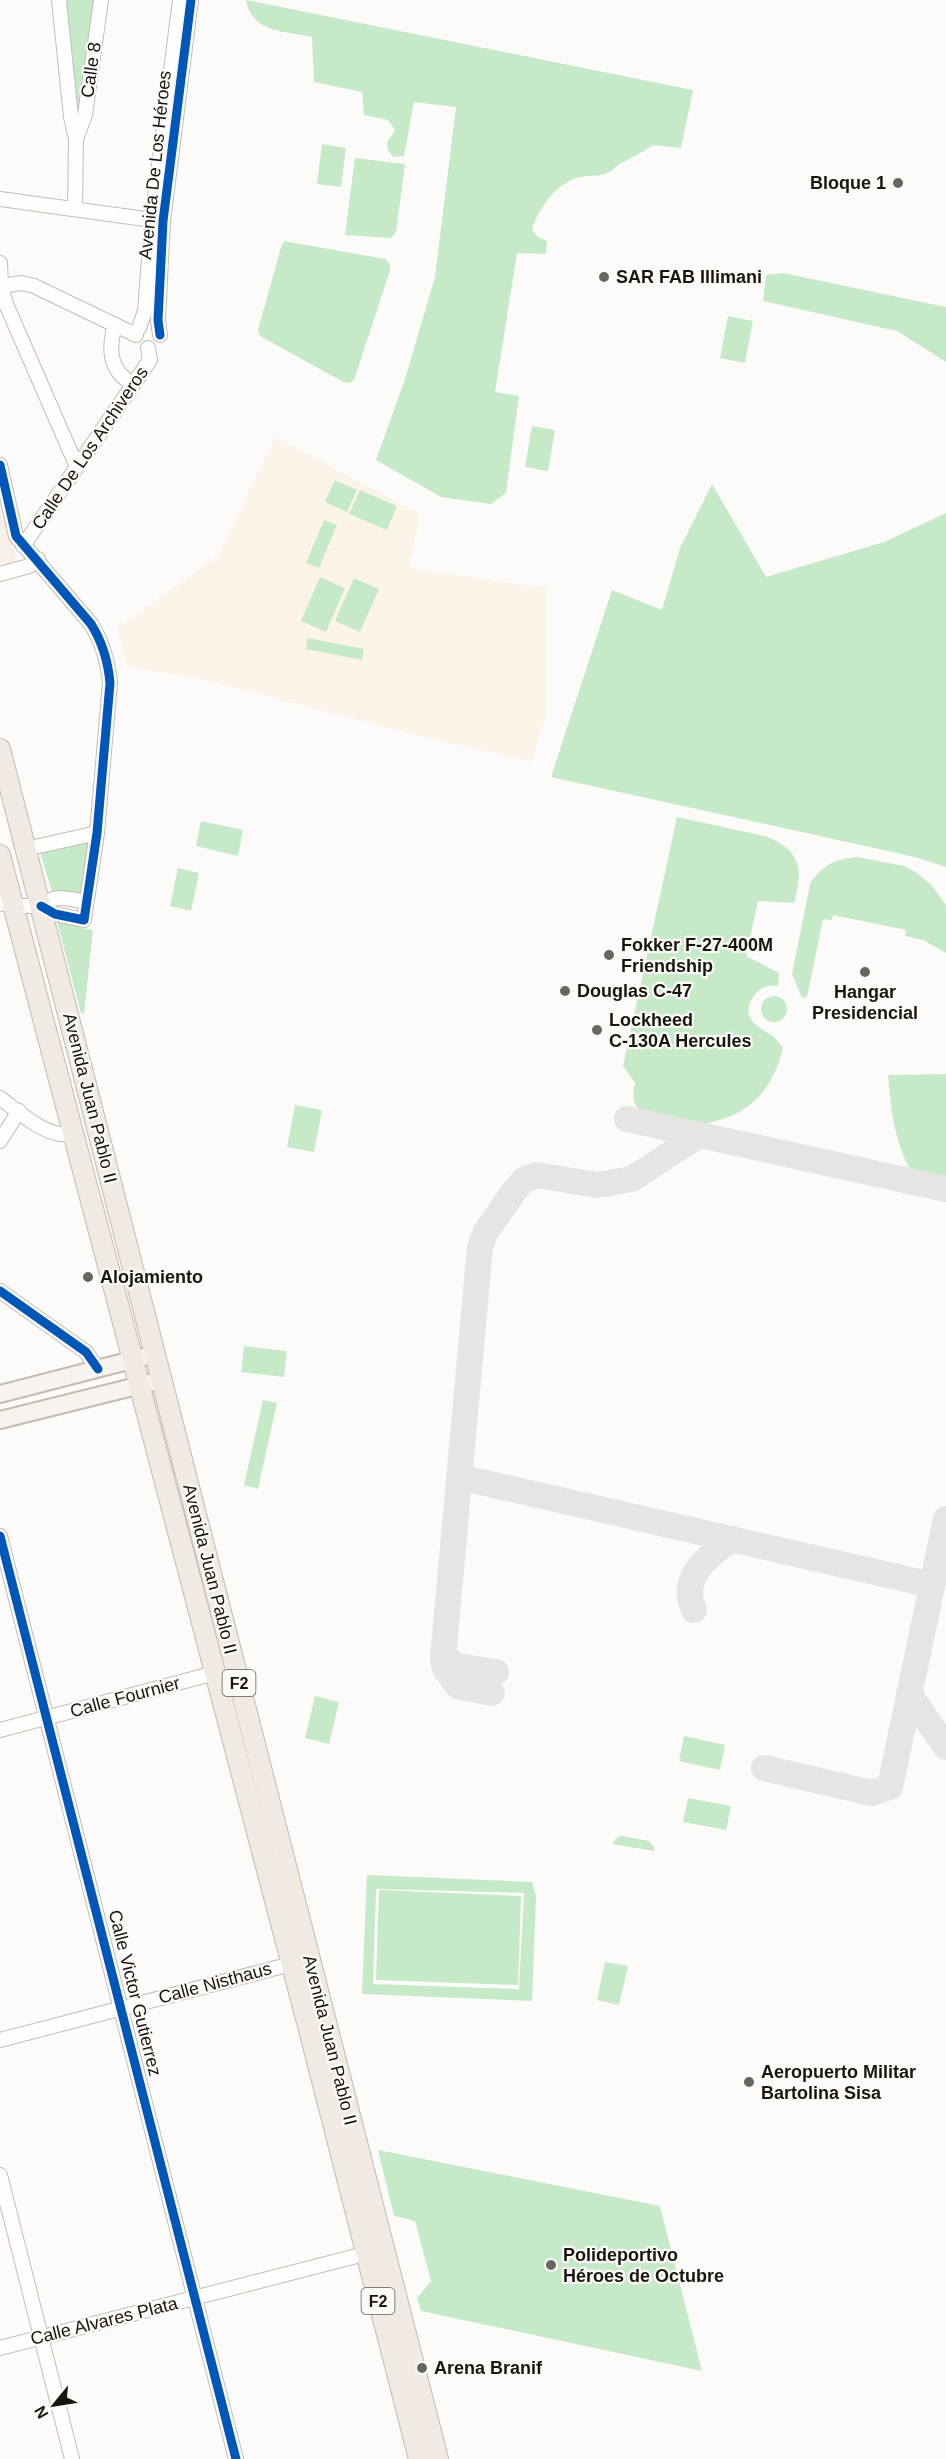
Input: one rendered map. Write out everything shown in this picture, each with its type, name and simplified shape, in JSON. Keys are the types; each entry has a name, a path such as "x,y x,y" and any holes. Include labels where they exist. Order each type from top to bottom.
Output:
{"highway":[{"name":"Avenida Juan Pablo II","path":"0,749 155,1354 374,2252 419,2459"},
{"name":"Avenida Juan Pablo II","path":"0,855 7,904 74,1134 291,1964 374,2252 438,2459"}],"main road":[{"path":"0,1394 155,1354"},
{"path":"0,1420 161,1380"}],"street":[{"path":"58,0 71,117 76,139 75,209"},
{"name":"Calle 8","path":"76,139 85,115 101,0"},
{"name":"Avenida De Los Héroes","path":"138,332 145,311 152,220 180,0"},
{"name":"Avenida De Los Héroes","path":"160,335 158,320 163,221 191,0"},
{"path":"0,199 152,220"},
{"path":"0,263 1,286 6,304 77,466"},
{"path":"1,286 22,283 34,286 115,325 138,332"},
{"path":"146,324 153,326 160,335 156,345 148,348 138,343 138,332 146,324"},
{"path":"115,325 110,341 112,362 125,380 133,384"},
{"name":"Calle De Los Archiveros","path":"23,546 150,360 148,348"},
{"path":"0,465 16,536 23,546 38,559 99,636 108,662 110,682 97,833 84,920 55,914 41,906 7,904"},
{"path":"0,574 29,566 38,559"},
{"path":"26,849 97,833"},
{"path":"41,906 51,898 58,897 86,902"},
{"path":"0,1098 52,1132 67,1136 74,1134"},
{"path":"0,1140 19,1111"},
{"path":"0,1291 86,1352 98,1369"},
{"name":"Calle Victor Gutierrez","path":"0,1536 236,2459"},
{"name":"Calle Fournier","path":"0,1730 215,1673"},
{"name":"Calle Nisthaus","path":"0,2040 291,1964"},
{"path":"0,2175 72,2459"},
{"name":"Calle Alvares Plata","path":"0,2348 374,2252"}],"shaded area":[{"path":"276,437 420,514 409,568 546,588 546,713 532,762 420,736 209,681 125,666 117,629 217,556"},
{"path":"0,492 19,568 0,572"}],"green space":[{"path":"63,0 96,0 80,114 74,113"},
{"path":"246,0 693,90 681,148 653,145 606,174 581,177 564,184 544,205 532,230 538,237 547,241 546,254 517,253 495,392 519,396 506,493 491,504 441,497 376,460 405,379 435,277 456,107 414,102 404,156 394,157 388,151 387,142 395,130 388,120 364,115 362,92 314,82 312,37 262,25 249,11"},
{"path":"322,144 346,148 341,187 317,184"},
{"path":"355,158 405,164 396,232 391,238 345,235"},
{"path":"284,241 385,259 390,264 390,271 354,380 350,383 343,382 260,336 258,330"},
{"path":"783,273 946,307 946,362 897,331 763,301 766,275"},
{"path":"728,316 753,321 745,363 720,358"},
{"path":"532,426 555,430 548,471 525,467"},
{"path":"335,480 357,490 347,512 325,502"},
{"path":"712,484 766,577 884,542 946,513 946,867 915,857 551,777 612,590 662,610 680,548"},
{"path":"360,490 397,506 387,530 349,514"},
{"path":"324,520 337,525 319,568 306,563"},
{"path":"320,577 345,588 326,632 301,621"},
{"path":"354,578 379,589 360,632 335,621"},
{"path":"308,638 364,649 362,660 306,649"},
{"path":"677,817 768,837 788,849 794,856 799,872 794,903 758,901 746,956 779,973 778,986 767,986 758,991 748,1010 751,1020 759,1028 774,1036 783,1048 775,1073 761,1094 743,1110 731,1116 699,1125 653,1116 640,1110 634,1100 635,1083 623,1066"},
{"path":"201,821 243,830 238,856 196,846"},
{"path":"89,842 81,894 52,892 40,852"},
{"path":"857,857 904,866 917,873 932,886 946,905 946,953 923,940 905,936 906,930 833,915 832,920 823,919 807,997 802,998 792,974 810,884 819,872 830,864 842,859"},
{"path":"178,868 199,873 191,911 170,906"},
{"path":"60,919 76,921 81,928 93,930 84,1013 81,1013 57,922"},
{"path":"774,996 783,1000 787,1009 783,1018 774,1022 765,1018 761,1009 765,1000"},
{"path":"946,1074 946,1179 911,1171 897,1136 888,1075"},
{"path":"295,1105 322,1110 314,1152 287,1147"},
{"path":"244,1346 287,1351 284,1377 241,1372"},
{"path":"263,1400 277,1403 258,1489 244,1485"},
{"path":"315,1696 339,1702 329,1744 305,1738"},
{"path":"684,1736 725,1745 720,1770 679,1761"},
{"path":"688,1798 731,1806 726,1830 683,1822"},
{"path":"621,1836 649,1841 654,1851 613,1844 615,1839"},
{"path":"367,1875 532,1882 536,1896 532,2001 362,1994","holes":["376,1889 524,1893 519,1989 373,1984"]},
{"path":"379,1890 521,1896 518,1985 376,1980"},
{"path":"605,1962 628,1966 619,2005 597,2000"},
{"name":"Polideportivo Héroes de Octubre","path":"378,2150 660,2206 702,2371 421,2311 417,2298 431,2281 415,2221 394,2216"}],"taxiway":[{"path":"627,1119 946,1189"},
{"path":"492,1693 458,1686 445,1669 443,1658 480,1247 485,1233 524,1180 537,1175 597,1185 632,1179 699,1135"},
{"path":"459,1477 932,1585"},
{"path":"764,1768 872,1793 890,1787 946,1519"},
{"path":"694,1610 690,1598 690,1587 698,1568 732,1539"},
{"path":"443,1658 458,1666 496,1672"},
{"path":"909,1694 946,1747"}],"cycle path":[{"path":"160,335 158,320 163,221 191,0"},
{"path":"0,465 16,536 91,624 104,652 110,683 97,833 84,920 55,914 41,906"},
{"path":"0,1291 86,1352 98,1369"},
{"path":"0,1536 236,2459"}],"place":[{"name":"Bloque 1","path":"898,183"},
{"name":"SAR FAB Illimani","path":"604,277"},
{"name":"Fokker F-27-400M Friendship","path":"609,955"},
{"name":"Hangar Presidencial","path":"865,972"},
{"name":"Douglas C-47","path":"565,991"},
{"name":"Lockheed C-130A Hercules","path":"597,1030"},
{"name":"Alojamiento","path":"88,1277"},
{"name":"Aeropuerto Militar Bartolina Sisa","path":"749,2082"},
{"name":"Polideportivo Héroes de Octubre","path":"551,2265"},
{"name":"Arena Branif","path":"422,2368"}]}
